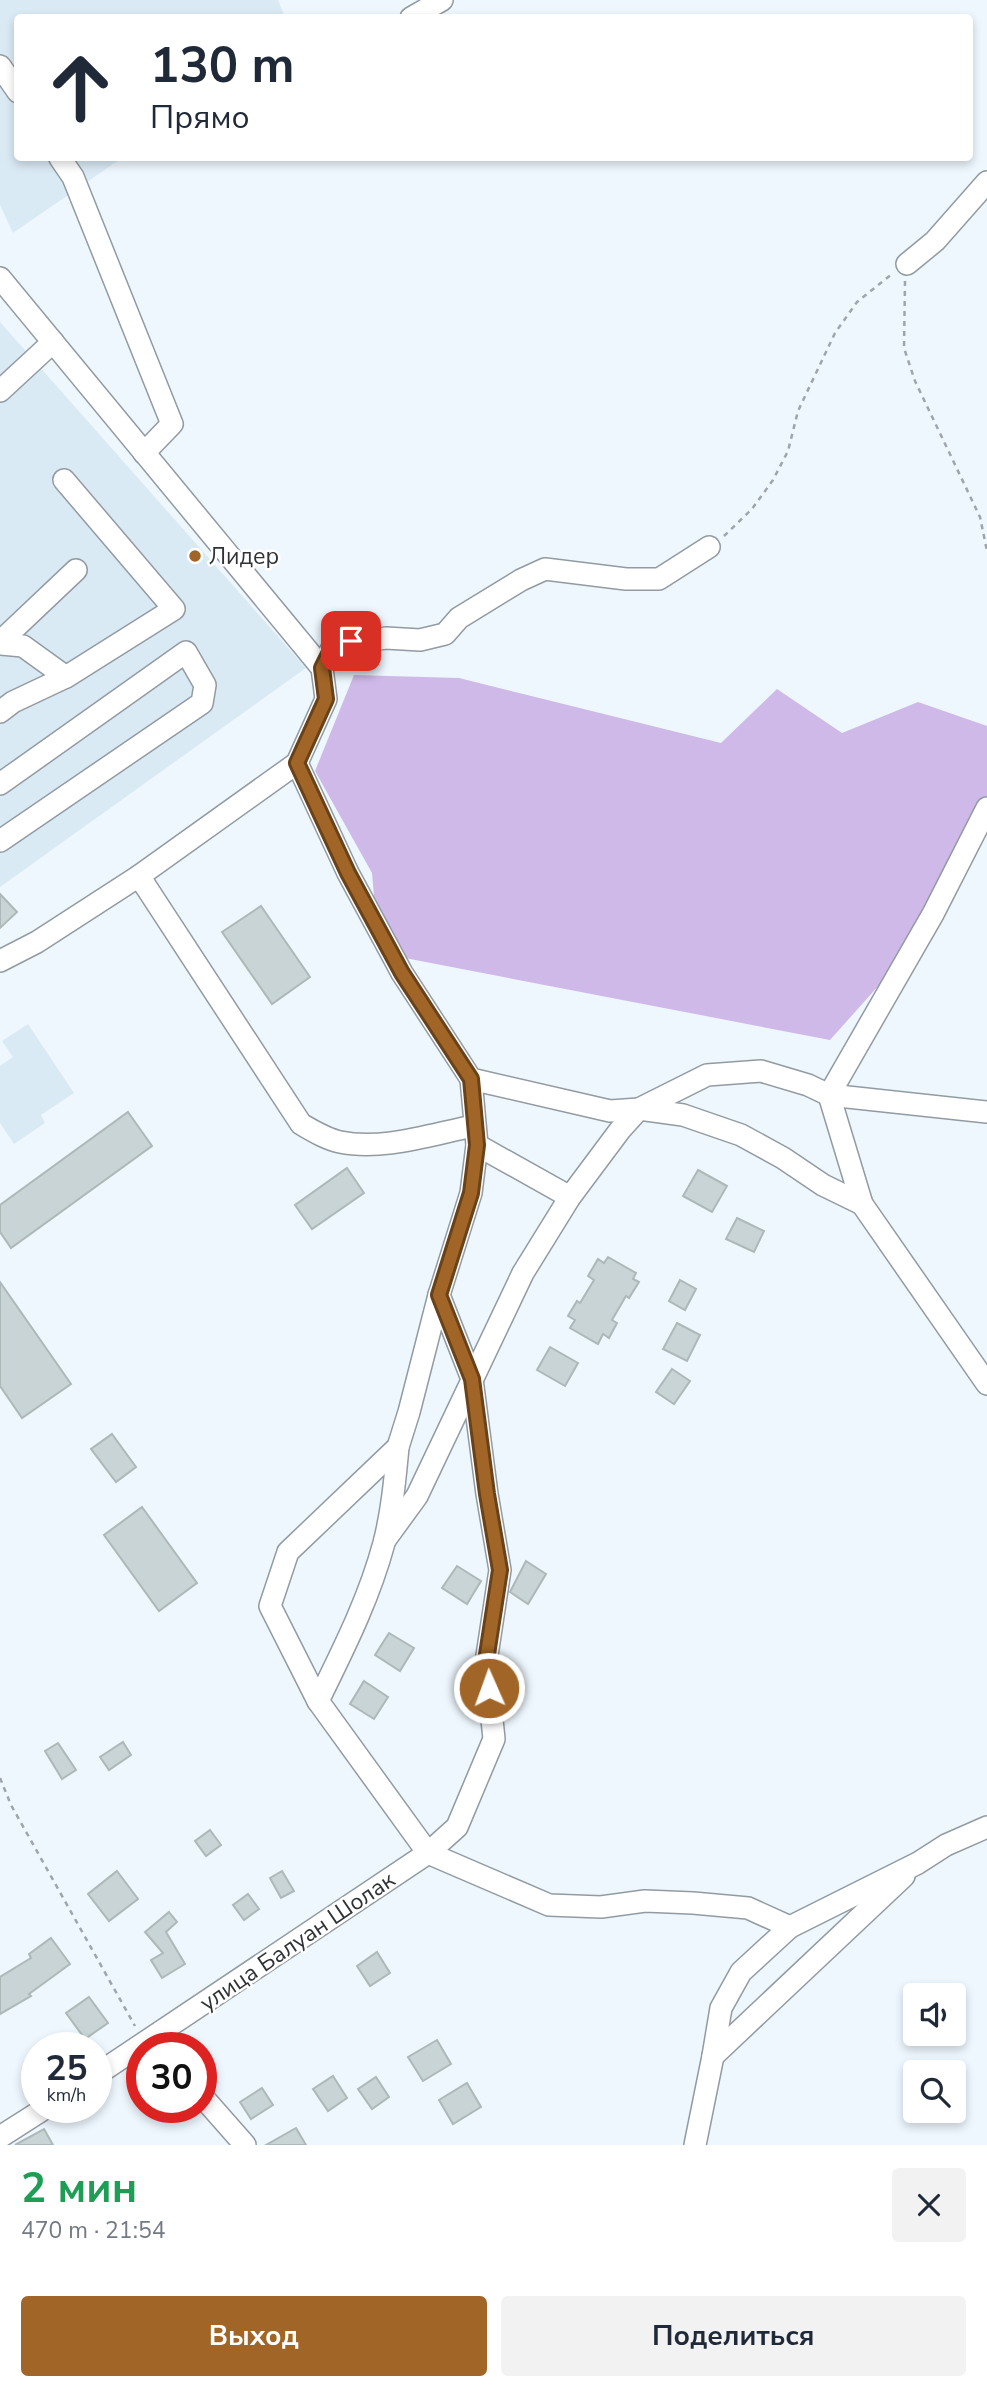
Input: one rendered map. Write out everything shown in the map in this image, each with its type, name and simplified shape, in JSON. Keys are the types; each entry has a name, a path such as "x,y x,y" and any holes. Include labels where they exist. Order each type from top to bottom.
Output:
{"street":[{"path":"418,14 442,0"},
{"path":"0,66 14,86"},
{"path":"62,161 73,177 172,424 144,453"},
{"path":"907,264 935,242 987,182"},
{"path":"0,278 322,668 326,699 297,763 139,876 37,942 0,961"},
{"path":"2,386 53,342"},
{"path":"0,712 13,702 66,677 174,609 64,480"},
{"path":"322,668 333,646 386,638 420,640 445,634 459,618 521,580 545,569 626,579 659,579 709,547"},
{"path":"0,643 76,570"},
{"path":"0,643 23,646 66,677"},
{"path":"0,784 186,652 205,685 202,703 0,841"},
{"path":"297,763 348,873 402,973 471,1079 476,1135 471,1193 439,1295 398,1447 385,1540 355,1628 318,1701"},
{"path":"987,808 933,914 829,1095 862,1204 987,1384"},
{"path":"139,876 301,1124 319,1135 341,1142 391,1144 476,1135 570,1197"},
{"path":"385,1540 417,1496 523,1273 570,1197 639,1109 706,1075 761,1071 807,1084 829,1095 987,1112"},
{"path":"471,1079 610,1111 639,1109 684,1115 741,1135 783,1158 823,1185 862,1204"},
{"name":"улица Балуан Шолак","path":"167,2032 428,1853 457,1827 494,1739 486,1661 500,1570 472,1379 439,1295"},
{"path":"398,1447 288,1552 270,1606 318,1701 428,1853 550,1905 601,1907 645,1901 707,1904 748,1908 790,1927"},
{"path":"695,2145 720,2008 741,1972 790,1927 918,1863 946,1845 987,1827"},
{"path":"713,2056 918,1863"},
{"path":"217,2113 245,2145"},
{"path":"0,2137 22,2123"}],"path":[{"path":"709,547 752,509 774,480 788,451 798,411 835,333 857,302 907,264"},
{"path":"907,264 903,310 904,348 915,381 980,517 987,551"},
{"path":"0,1778 11,1805 139,2032"}],"shaded area":[{"path":"0,0 278,0 284,14 14,14 14,161 118,161 13,233 0,205"},
{"path":"0,322 306,668 0,887"},
{"path":"354,675 459,678 721,743 777,689 842,733 918,702 987,726 987,802 897,965 830,1040 379,953 372,873 315,771"},
{"path":"28,1024 74,1093 41,1115 45,1123 14,1144 0,1123 0,1066 13,1057 2,1041"}],"building":[{"path":"0,894 17,912 0,928"},
{"path":"261,906 310,977 272,1004 222,932"},
{"path":"128,1112 152,1146 11,1248 0,1232 0,1205"},
{"path":"347,1168 364,1193 312,1229 295,1205"},
{"path":"698,1170 727,1186 712,1212 683,1196"},
{"path":"737,1218 764,1231 754,1252 726,1239"},
{"path":"608,1257 636,1273 633,1279 639,1282 629,1298 626,1296 612,1320 617,1323 609,1338 603,1334 598,1344 570,1328 575,1320 568,1316 577,1301 580,1303 594,1280 588,1276 598,1259 604,1263"},
{"path":"680,1280 696,1289 685,1310 669,1301"},
{"path":"0,1282 71,1384 22,1418 0,1386"},
{"path":"677,1323 700,1335 687,1361 663,1349"},
{"path":"550,1347 578,1363 565,1386 537,1370"},
{"path":"672,1369 690,1381 674,1404 656,1392"},
{"path":"112,1434 136,1467 116,1482 91,1449"},
{"path":"142,1507 197,1583 159,1611 104,1535"},
{"path":"526,1561 546,1574 528,1604 510,1592"},
{"path":"457,1566 481,1581 467,1604 442,1588"},
{"path":"389,1633 414,1648 400,1671 375,1655"},
{"path":"364,1681 388,1697 374,1719 350,1704"},
{"path":"123,1742 131,1755 109,1770 100,1757"},
{"path":"58,1743 76,1770 62,1779 45,1751"},
{"path":"210,1830 221,1845 206,1856 195,1841"},
{"path":"117,1871 138,1899 109,1921 88,1894"},
{"path":"282,1871 294,1891 281,1898 270,1878"},
{"path":"248,1894 259,1909 244,1920 233,1905"},
{"path":"169,1912 177,1922 166,1932 185,1964 162,1978 151,1960 163,1953 145,1932"},
{"path":"51,1938 70,1964 29,1994 31,1996 0,2014 0,1977 31,1958 29,1954"},
{"path":"377,1952 390,1973 370,1986 357,1966"},
{"path":"89,1997 108,2023 95,2032 80,2032 66,2013"},
{"path":"437,2040 451,2064 423,2081 408,2057"},
{"path":"333,2076 347,2098 328,2111 313,2089"},
{"path":"376,2077 389,2097 372,2109 358,2089"},
{"path":"467,2083 481,2107 453,2124 439,2100"},
{"path":"262,2088 273,2105 251,2119 240,2102"},
{"path":"296,2128 306,2145 266,2145"},
{"path":"44,2129 53,2145 15,2145"}],"place":[{"name":"Лидер","path":"195,556"}],"route":[{"path":"351,641 333,646 322,668 326,699 297,763 348,873 402,973 471,1079 477,1145 471,1193 439,1295 472,1379 500,1570 486,1661 489,1688"}]}
